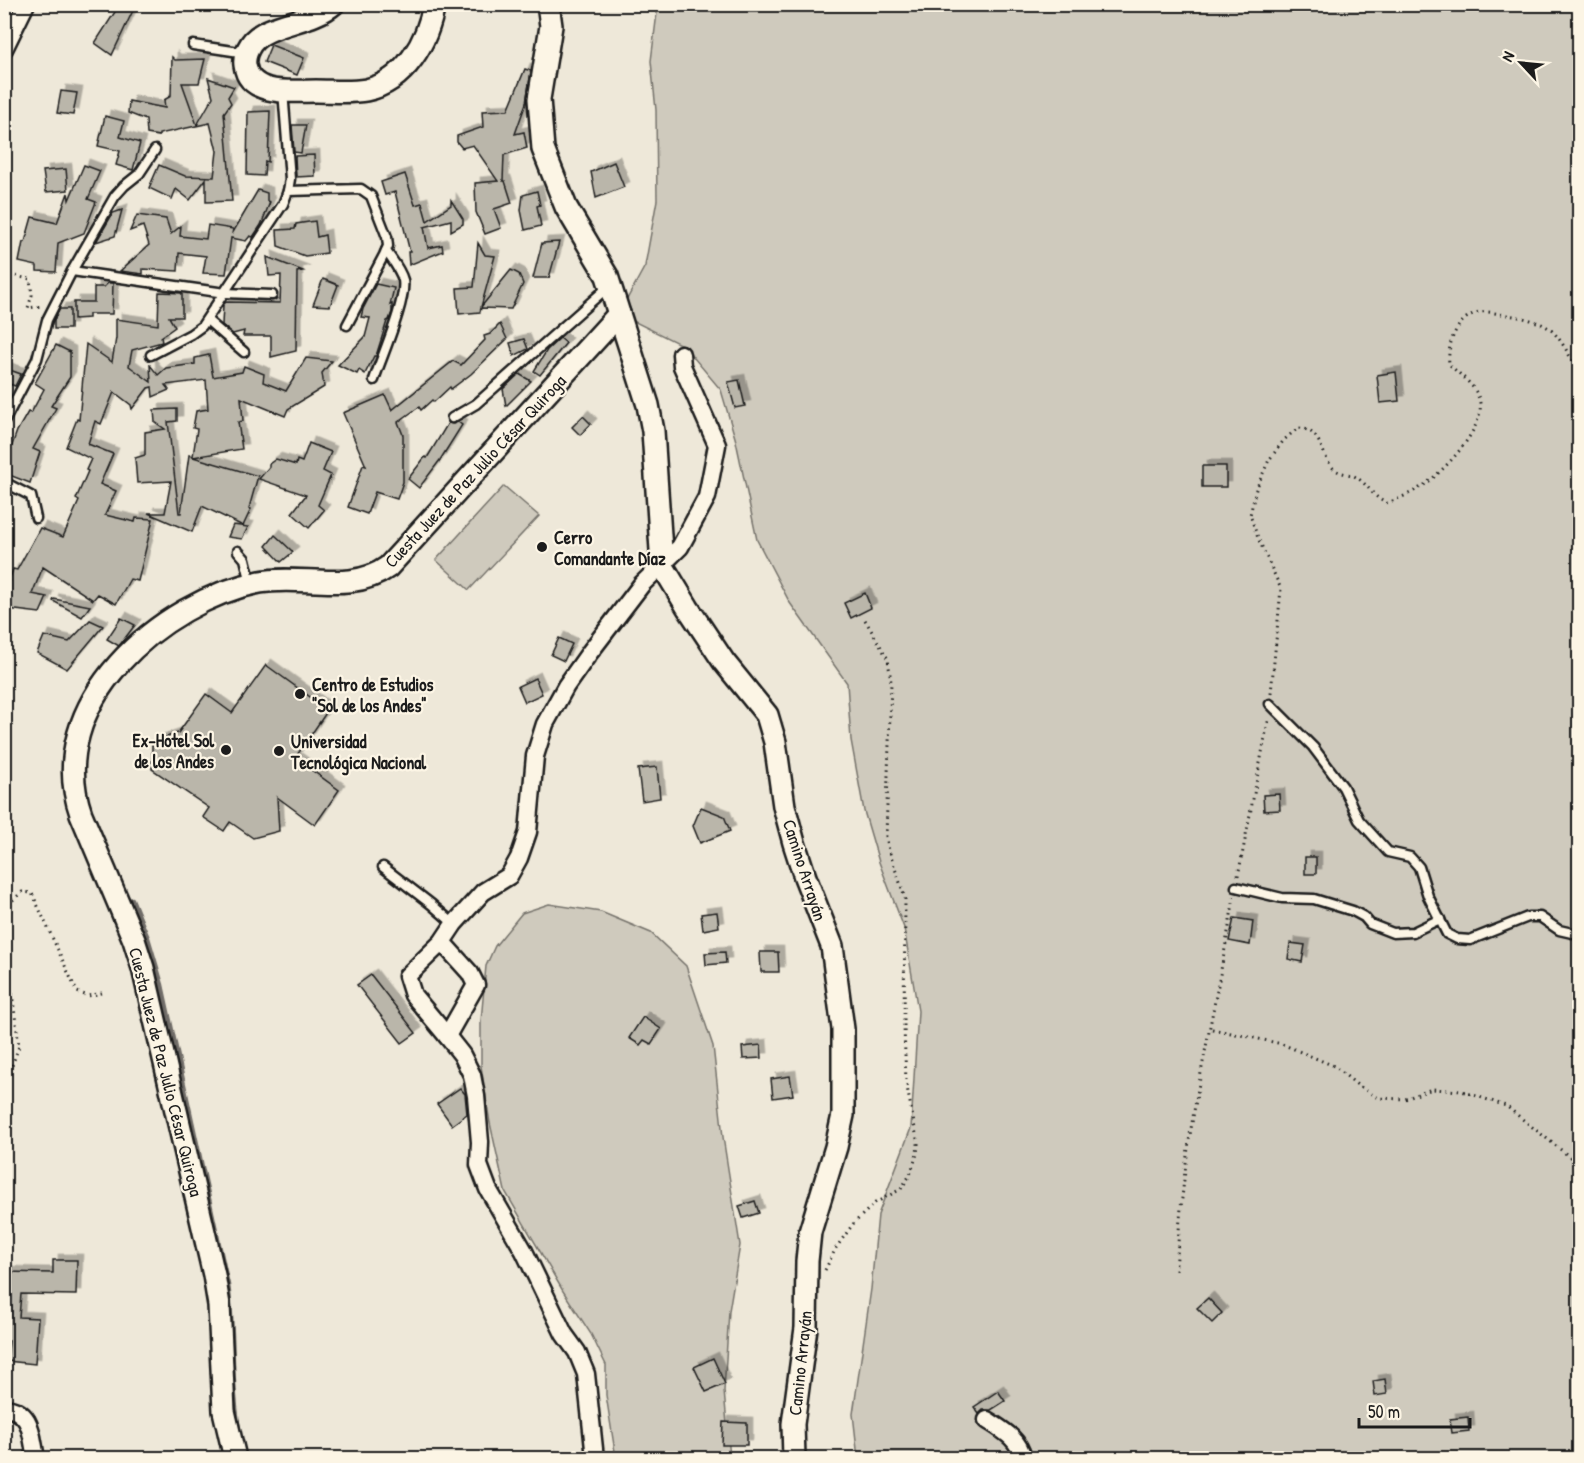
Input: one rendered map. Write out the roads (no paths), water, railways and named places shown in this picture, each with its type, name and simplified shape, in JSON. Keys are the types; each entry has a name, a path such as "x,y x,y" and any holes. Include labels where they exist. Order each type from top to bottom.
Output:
{"street":[{"path":"4,49 27,4"},
{"path":"333,4 317,15 261,35 250,45 246,53 245,69 253,81 267,88 283,91 355,91 375,88 404,68 419,47 429,25 434,4"},
{"name":"Camino Arrayán","path":"548,4 551,26 539,99 543,149 566,207 599,260 610,284 650,414 662,565 724,662 767,715 775,742 784,806 794,843 832,946 843,1029 843,1115 836,1147 810,1232 806,1328 793,1424 794,1458"},
{"name":"Cuesta Juez de Paz Julio César Quiroga","path":"235,1458 225,1411 219,1305 214,1275 144,968 77,805 73,763 78,733 89,704 131,652 157,629 190,608 252,584 274,580 357,581 381,573 395,561 620,314"},
{"path":"595,1458 586,1374 577,1352 564,1334 524,1251 488,1188 479,1165 480,1142 472,1074 462,1055 413,995 407,976 441,942 483,892 509,876 519,858 528,832 535,756 545,724 566,686 590,652 642,584 680,547 706,497 717,445 682,366 681,354"},
{"path":"441,942 470,973 476,985 447,1036"},
{"path":"4,1408 22,1413 29,1426 36,1458"},
{"path":"987,1420 1012,1437 1020,1447 1023,1458"}],"lane":[{"path":"194,45 246,53"},
{"path":"151,355 191,334 207,320 283,204 290,179 283,91"},
{"path":"4,422 37,359 47,320 72,271 115,196 139,174 155,150"},
{"path":"288,191 356,188 365,190 373,200 387,237 387,250 346,325"},
{"path":"374,380 404,288 400,273 387,250"},
{"path":"72,271 225,293 272,295"},
{"path":"452,418 476,404 610,284"},
{"path":"207,320 244,352"},
{"path":"4,482 31,496 36,518"},
{"path":"238,551 245,559 252,584"},
{"path":"1270,704 1313,747 1343,787 1359,820 1388,852 1410,857 1419,867 1428,896 1447,934 1457,939 1470,939 1528,916 1540,917 1559,930 1572,933"},
{"path":"383,867 454,924"},
{"path":"1236,887 1282,898 1314,899 1353,911 1364,917 1370,924 1393,933 1413,932 1440,919"}],"waterway":[{"path":"132,899 148,938 162,985 228,1285 234,1393 239,1429"}],"place":[{"name":"Cerro Comandante Díaz","path":"542,547"},
{"name":"Centro de Estudios \"Sol de los Andes\"","path":"300,694"},
{"name":"Ex-Hotel Sol de los Andes","path":"226,750"},
{"name":"Universidad Tecnológica Nacional","path":"279,751"}]}
